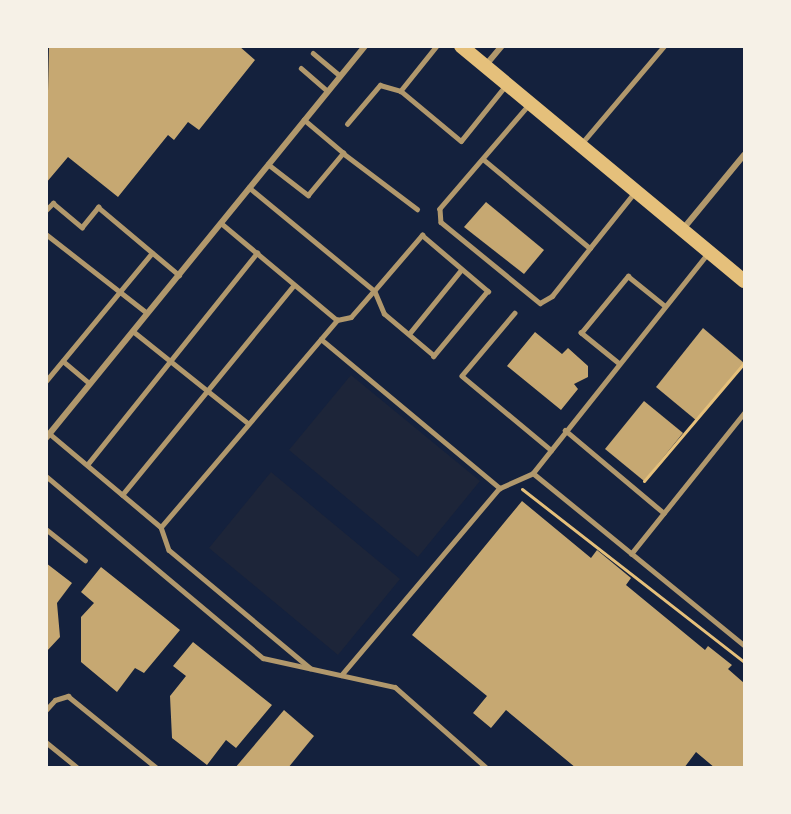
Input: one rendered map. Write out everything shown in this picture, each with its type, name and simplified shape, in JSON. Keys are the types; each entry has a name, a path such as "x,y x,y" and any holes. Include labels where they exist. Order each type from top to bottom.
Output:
{"highway":[{"path":"461,46 529,105 744,281"}],"street":[{"path":"48,436 365,46"},
{"path":"485,66 502,46"},
{"path":"682,230 744,155"}],"lane":[{"path":"401,91 437,46"},
{"path":"580,145 664,46"},
{"path":"314,53 340,76"},
{"path":"301,68 327,91"},
{"path":"347,124 380,85 401,91 461,141 507,85"},
{"path":"529,105 440,209 441,222 540,303 552,296 636,191"},
{"path":"304,120 417,209"},
{"path":"268,164 308,195 343,153"},
{"path":"483,159 590,248"},
{"path":"161,528 337,320 351,317 374,291 422,235 488,291 434,356 384,314 374,291 249,188"},
{"path":"46,210 53,203 82,226 98,207 179,275"},
{"path":"221,223 337,320"},
{"path":"46,234 147,313"},
{"path":"342,675 500,488 533,473 664,305 709,252"},
{"path":"46,381 152,253"},
{"path":"87,465 173,362 256,253"},
{"path":"409,334 461,270"},
{"path":"618,363 581,333 628,276 664,305"},
{"path":"122,495 210,392 294,285"},
{"path":"515,313 462,376 550,450"},
{"path":"133,331 248,423"},
{"path":"321,339 500,488"},
{"path":"63,361 89,383"},
{"path":"631,554 744,412"},
{"path":"565,430 664,513"},
{"path":"48,436 87,465 161,528 169,550 310,668"},
{"path":"533,473 744,645"},
{"path":"46,476 263,658 395,687 487,768"},
{"path":"46,529 85,560"},
{"path":"46,710 55,700 68,696 157,768"},
{"path":"46,742 78,768"}],"path":[{"path":"644,480 744,363"},
{"path":"521,488 744,662"}],"shaded area":[{"path":"351,375 480,481 418,557 289,450"},
{"path":"271,472 400,579 338,655 209,548"}],"building":[{"path":"49,46 239,46 255,60 199,130 188,122 174,140 168,135 118,197 68,157 46,183"},
{"path":"486,202 544,250 524,274 464,227"},
{"path":"703,328 744,363 697,421 656,387"},
{"path":"535,332 562,354 568,348 588,366 588,377 574,384 578,389 561,410 507,366"},
{"path":"644,401 683,433 644,481 605,449"},
{"path":"522,501 591,558 597,550 631,578 626,585 705,650 708,646 732,665 728,669 744,683 744,768 715,768 696,752 684,768 576,768 506,710 491,728 473,713 487,696 412,635"},
{"path":"46,563 72,583 57,603 60,637 46,652"},
{"path":"101,567 180,630 144,673 135,668 117,692 81,662 81,617 94,603 81,592"},
{"path":"193,642 272,705 236,748 226,740 207,765 172,738 170,696 186,676 173,666"},
{"path":"284,710 314,736 288,768 235,768"}]}
